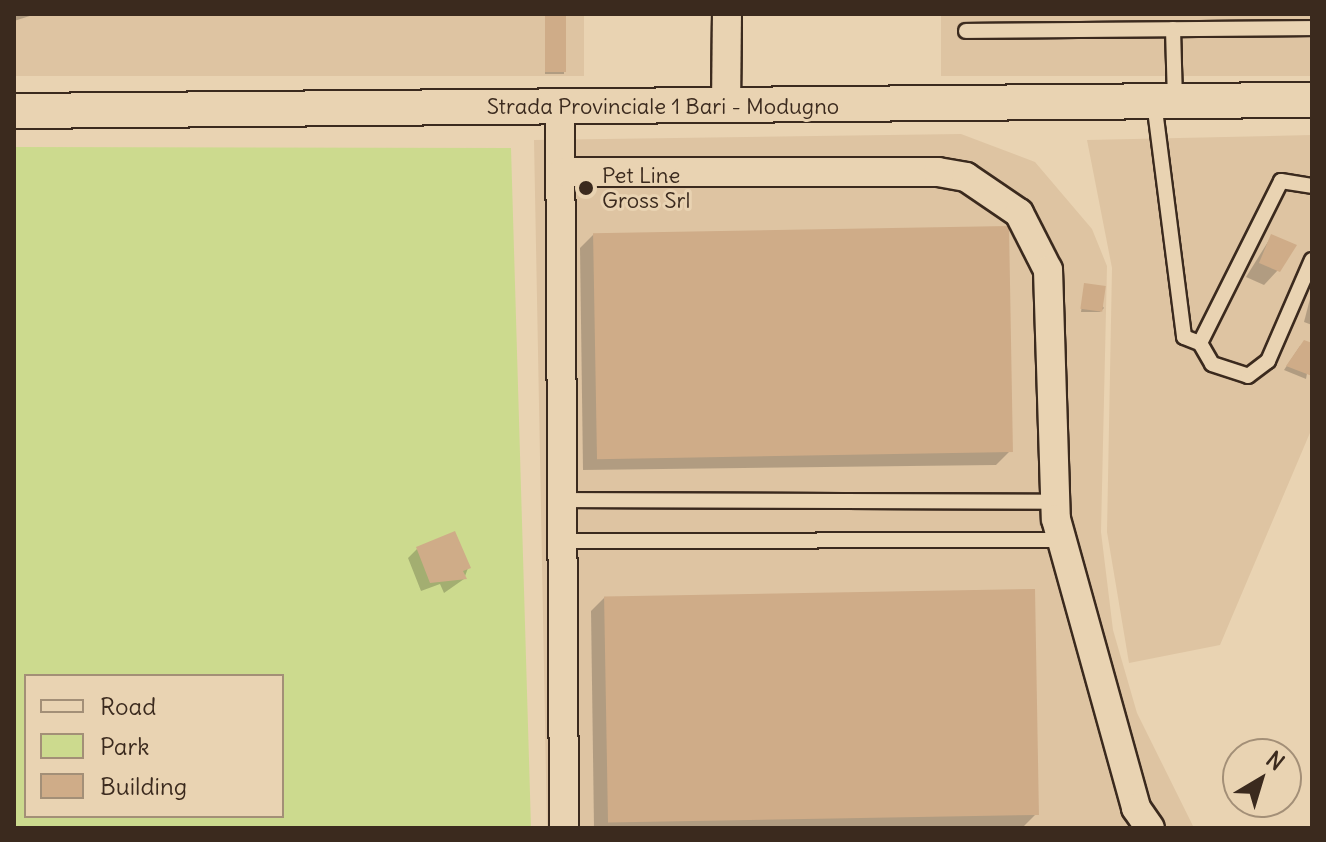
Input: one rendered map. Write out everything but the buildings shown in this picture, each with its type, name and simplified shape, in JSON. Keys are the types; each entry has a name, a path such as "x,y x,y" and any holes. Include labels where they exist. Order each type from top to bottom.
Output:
{"street":[{"path":"726,107 727,14"},
{"name":"Strada Provinciale 1 Bari - Modugno","path":"14,111 1312,100"},
{"path":"560,108 563,172 559,500 564,828"},
{"path":"563,172 938,172 966,177 1019,213 1048,270 1055,502 1062,540 1136,808 1150,828"}],"lane":[{"path":"966,31 1312,28"},
{"path":"1173,29 1164,102 1184,337 1200,343 1212,364 1248,376 1268,361 1312,260"},
{"path":"1200,343 1281,181 1312,186"},
{"path":"559,500 1055,502"},
{"path":"560,541 1062,540"}],"shaded area":[{"path":"14,14 584,14 584,76 14,76"},
{"path":"941,14 1312,14 1312,76 941,76"},
{"path":"961,134 1035,162 1092,229 1107,266 1101,532 1113,630 1137,713 1194,828 547,828 534,140"},
{"path":"1312,135 1312,428 1220,645 1129,663 1107,532 1112,268 1087,140"}],"green space":[{"path":"14,147 511,148 531,828 14,828"}],"place":[{"name":"Pet Line Gross Srl","path":"586,188"}]}
